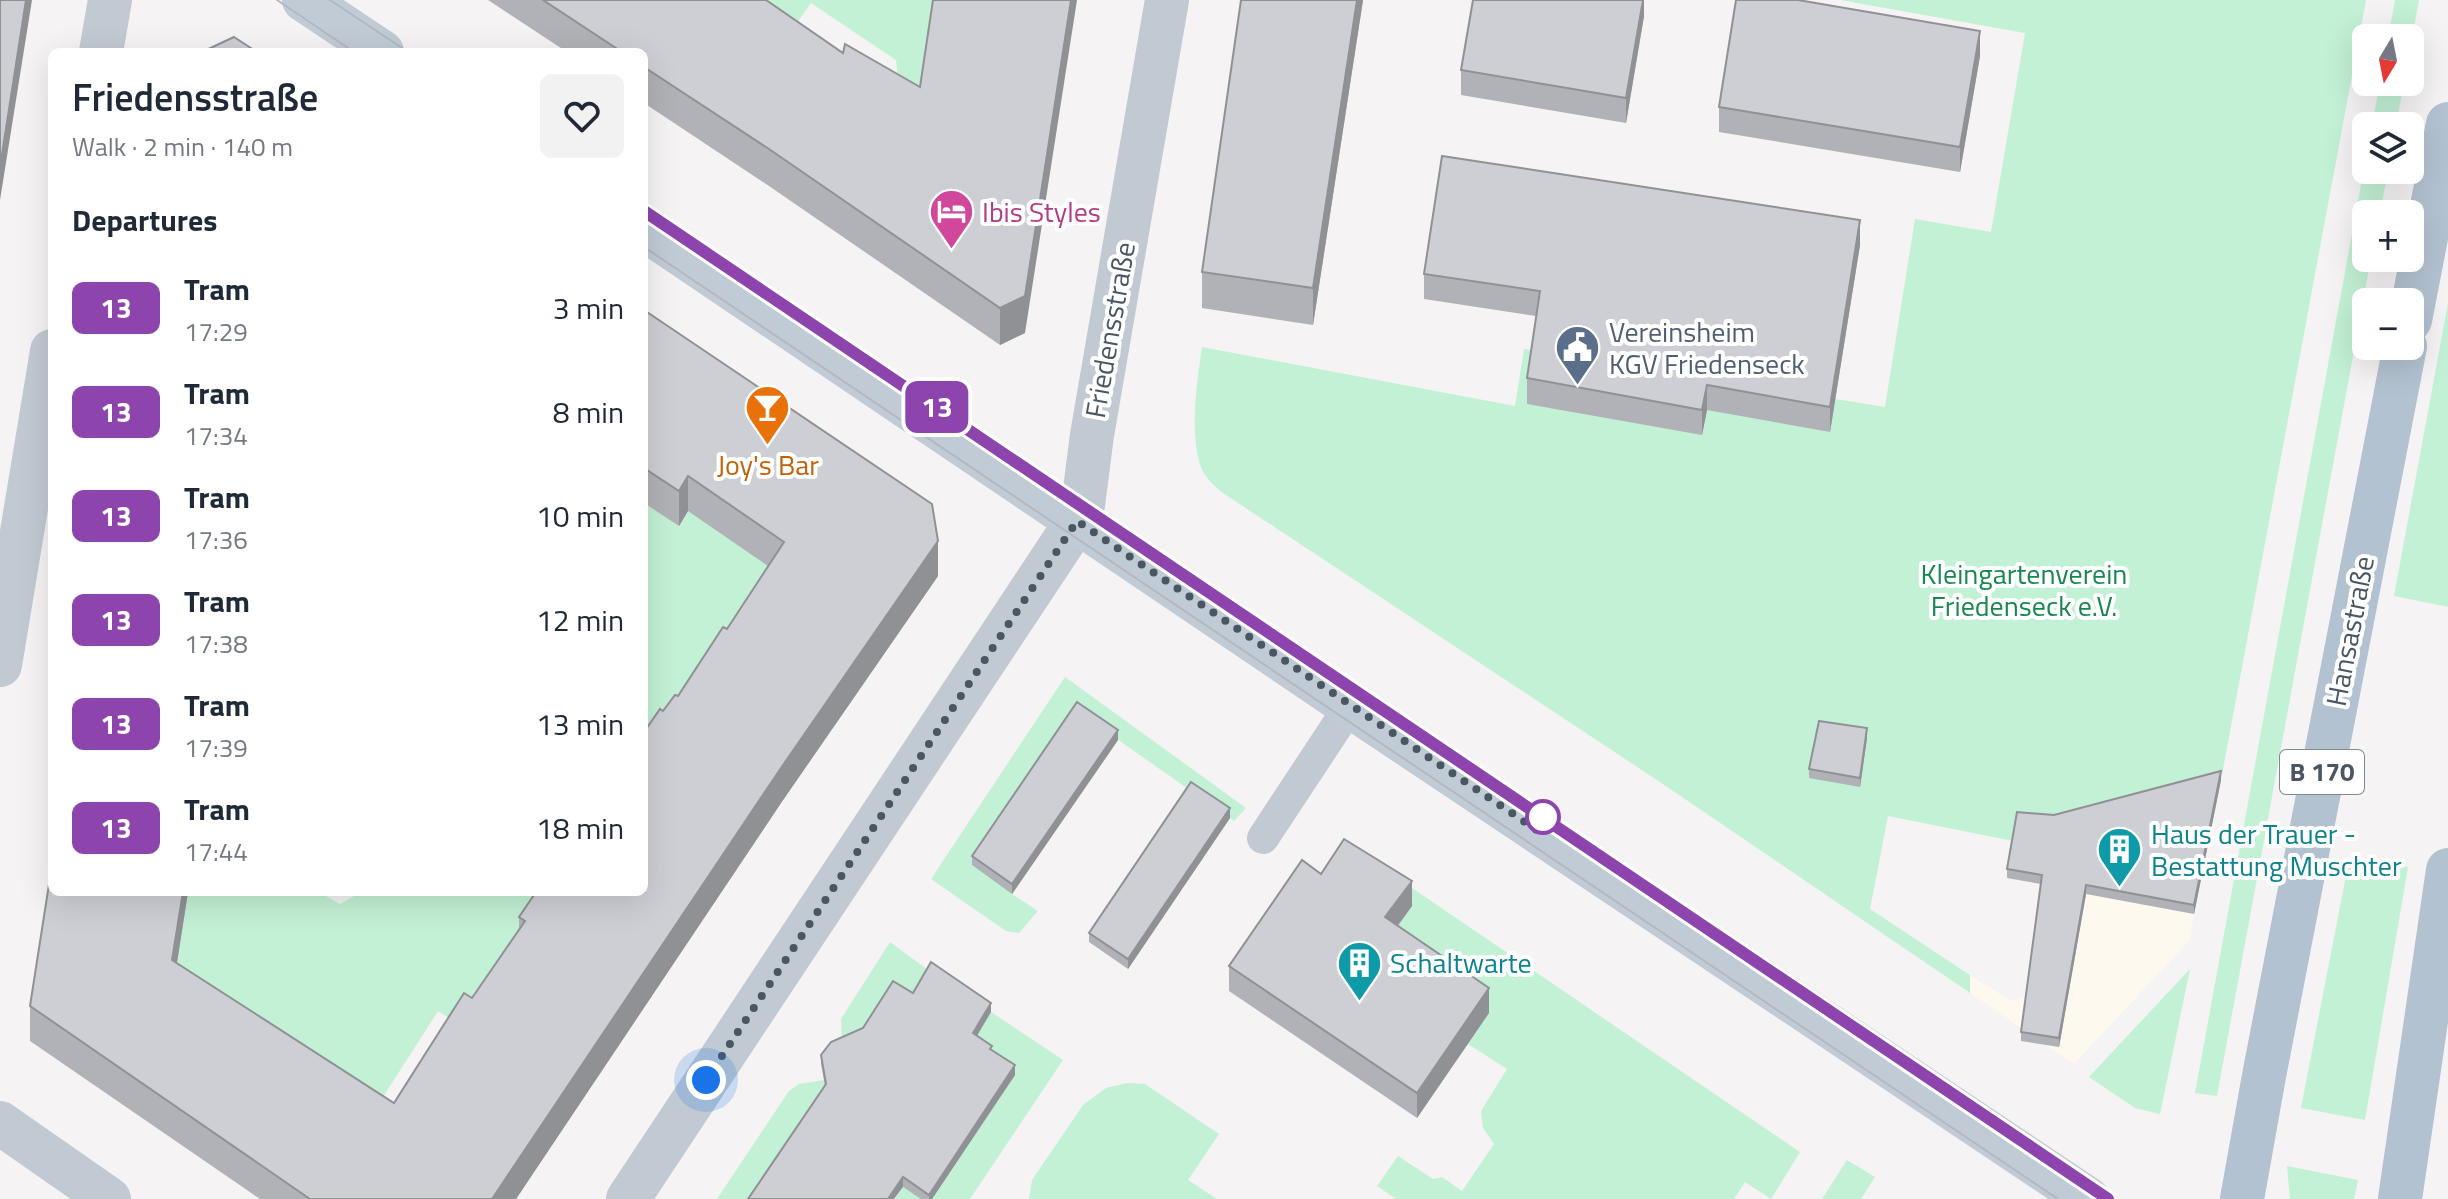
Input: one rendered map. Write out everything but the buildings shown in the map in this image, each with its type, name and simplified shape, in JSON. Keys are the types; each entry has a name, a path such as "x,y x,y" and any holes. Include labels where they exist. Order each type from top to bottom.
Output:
{"main road":[{"path":"304,0 376,48"},
{"path":"2416,288 2448,124"},
{"path":"648,232 2088,1199"},
{"name":"Hansastraße","path":"2242,1199 2402,360"},
{"path":"2400,1199 2448,870"}],"street":[{"path":"102,48 110,0"},
{"name":"Friedensstraße","path":"628,1199 1077,521 1083,505 1092,435 1167,0"},
{"path":"0,665 48,375"},
{"path":"0,1123 109,1199"}],"lane":[{"path":"1263,838 1350,706"}],"shaded area":[{"path":"2086,894 2194,914 2190,940 2074,1064 1970,993 1970,975 2011,1001 2027,995"}],"green space":[{"path":"746,0 948,0 937,73 901,110 896,60 811,3 789,34"},
{"name":"Kleingartenverein Friedenseck e.V.","path":"1840,0 2366,0 2362,24 2352,24 2352,75 2221,780 2054,824 2013,841 1888,816 1870,909 1970,975 1970,993 1663,784 1220,491 1203,472 1198,459 1195,410 1202,347 1515,406 1524,349 1885,407 1915,219 1991,232 2025,33"},
{"path":"2395,0 2419,0 2415,24 2391,24"},
{"path":"2377,96 2401,96 2399,112 2375,112"},
{"path":"2361,184 2385,184 2383,200 2358,200"},
{"path":"2352,234 2352,272 2368,272 2365,288 2352,288 2352,360 2217,1096 2195,1093"},
{"path":"2448,303 2448,607 2394,596"},
{"path":"648,506 679,525 688,511 787,564 648,760"},
{"path":"1065,677 1246,808 1234,821 1077,711 1012,894 1038,911 1019,933 1006,931 931,879"},
{"path":"1368,858 1800,1152 1771,1199 1745,1182 1734,1199 1396,1199 1377,1186 1398,1156 1433,1179 1442,1177 1462,1191 1494,1144 1483,1128 1481,1111 1507,1069 1468,1044 1489,1013 1337,909"},
{"path":"2349,860 2408,867 2365,1120 2301,1108"},
{"path":"183,896 326,896 340,904 354,896 557,896 472,1033 438,1011 383,1097 171,1006 185,910"},
{"path":"890,942 931,972 913,1002 853,1053 842,1046 841,1019"},
{"path":"2190,969 2160,1114 2135,1108 2089,1077"},
{"path":"991,1012 1063,1060 970,1199 895,1199 992,1056 973,1042"},
{"path":"824,1080 831,1085 754,1199 717,1199 789,1091 799,1084"},
{"path":"1127,1083 1145,1084 1219,1134 1188,1180 1217,1199 1029,1199 1032,1180 1083,1105 1106,1088"},
{"path":"1847,1160 1875,1177 1861,1199 1822,1199"},
{"path":"2287,1166 2358,1180 2354,1199 2290,1199"}],"tram line":[{"path":"277,0 348,48"},
{"path":"330,0 402,48"},
{"path":"648,214 2108,1199"},
{"name":"13","path":"648,214 2108,1199"},
{"path":"648,250 2058,1199"}],"place":[{"name":"Ibis Styles","path":"951,251"},
{"name":"Vereinsheim KGV Friedenseck","path":"1578,387"},
{"name":"Joy's Bar","path":"768,447"},
{"name":"Haus der Trauer - Bestattung Muschter","path":"2120,889"},
{"name":"Schaltwarte","path":"1359,1002"}],"route":[{"path":"706,1080 1077,521 1537,830 1543,817"}]}
